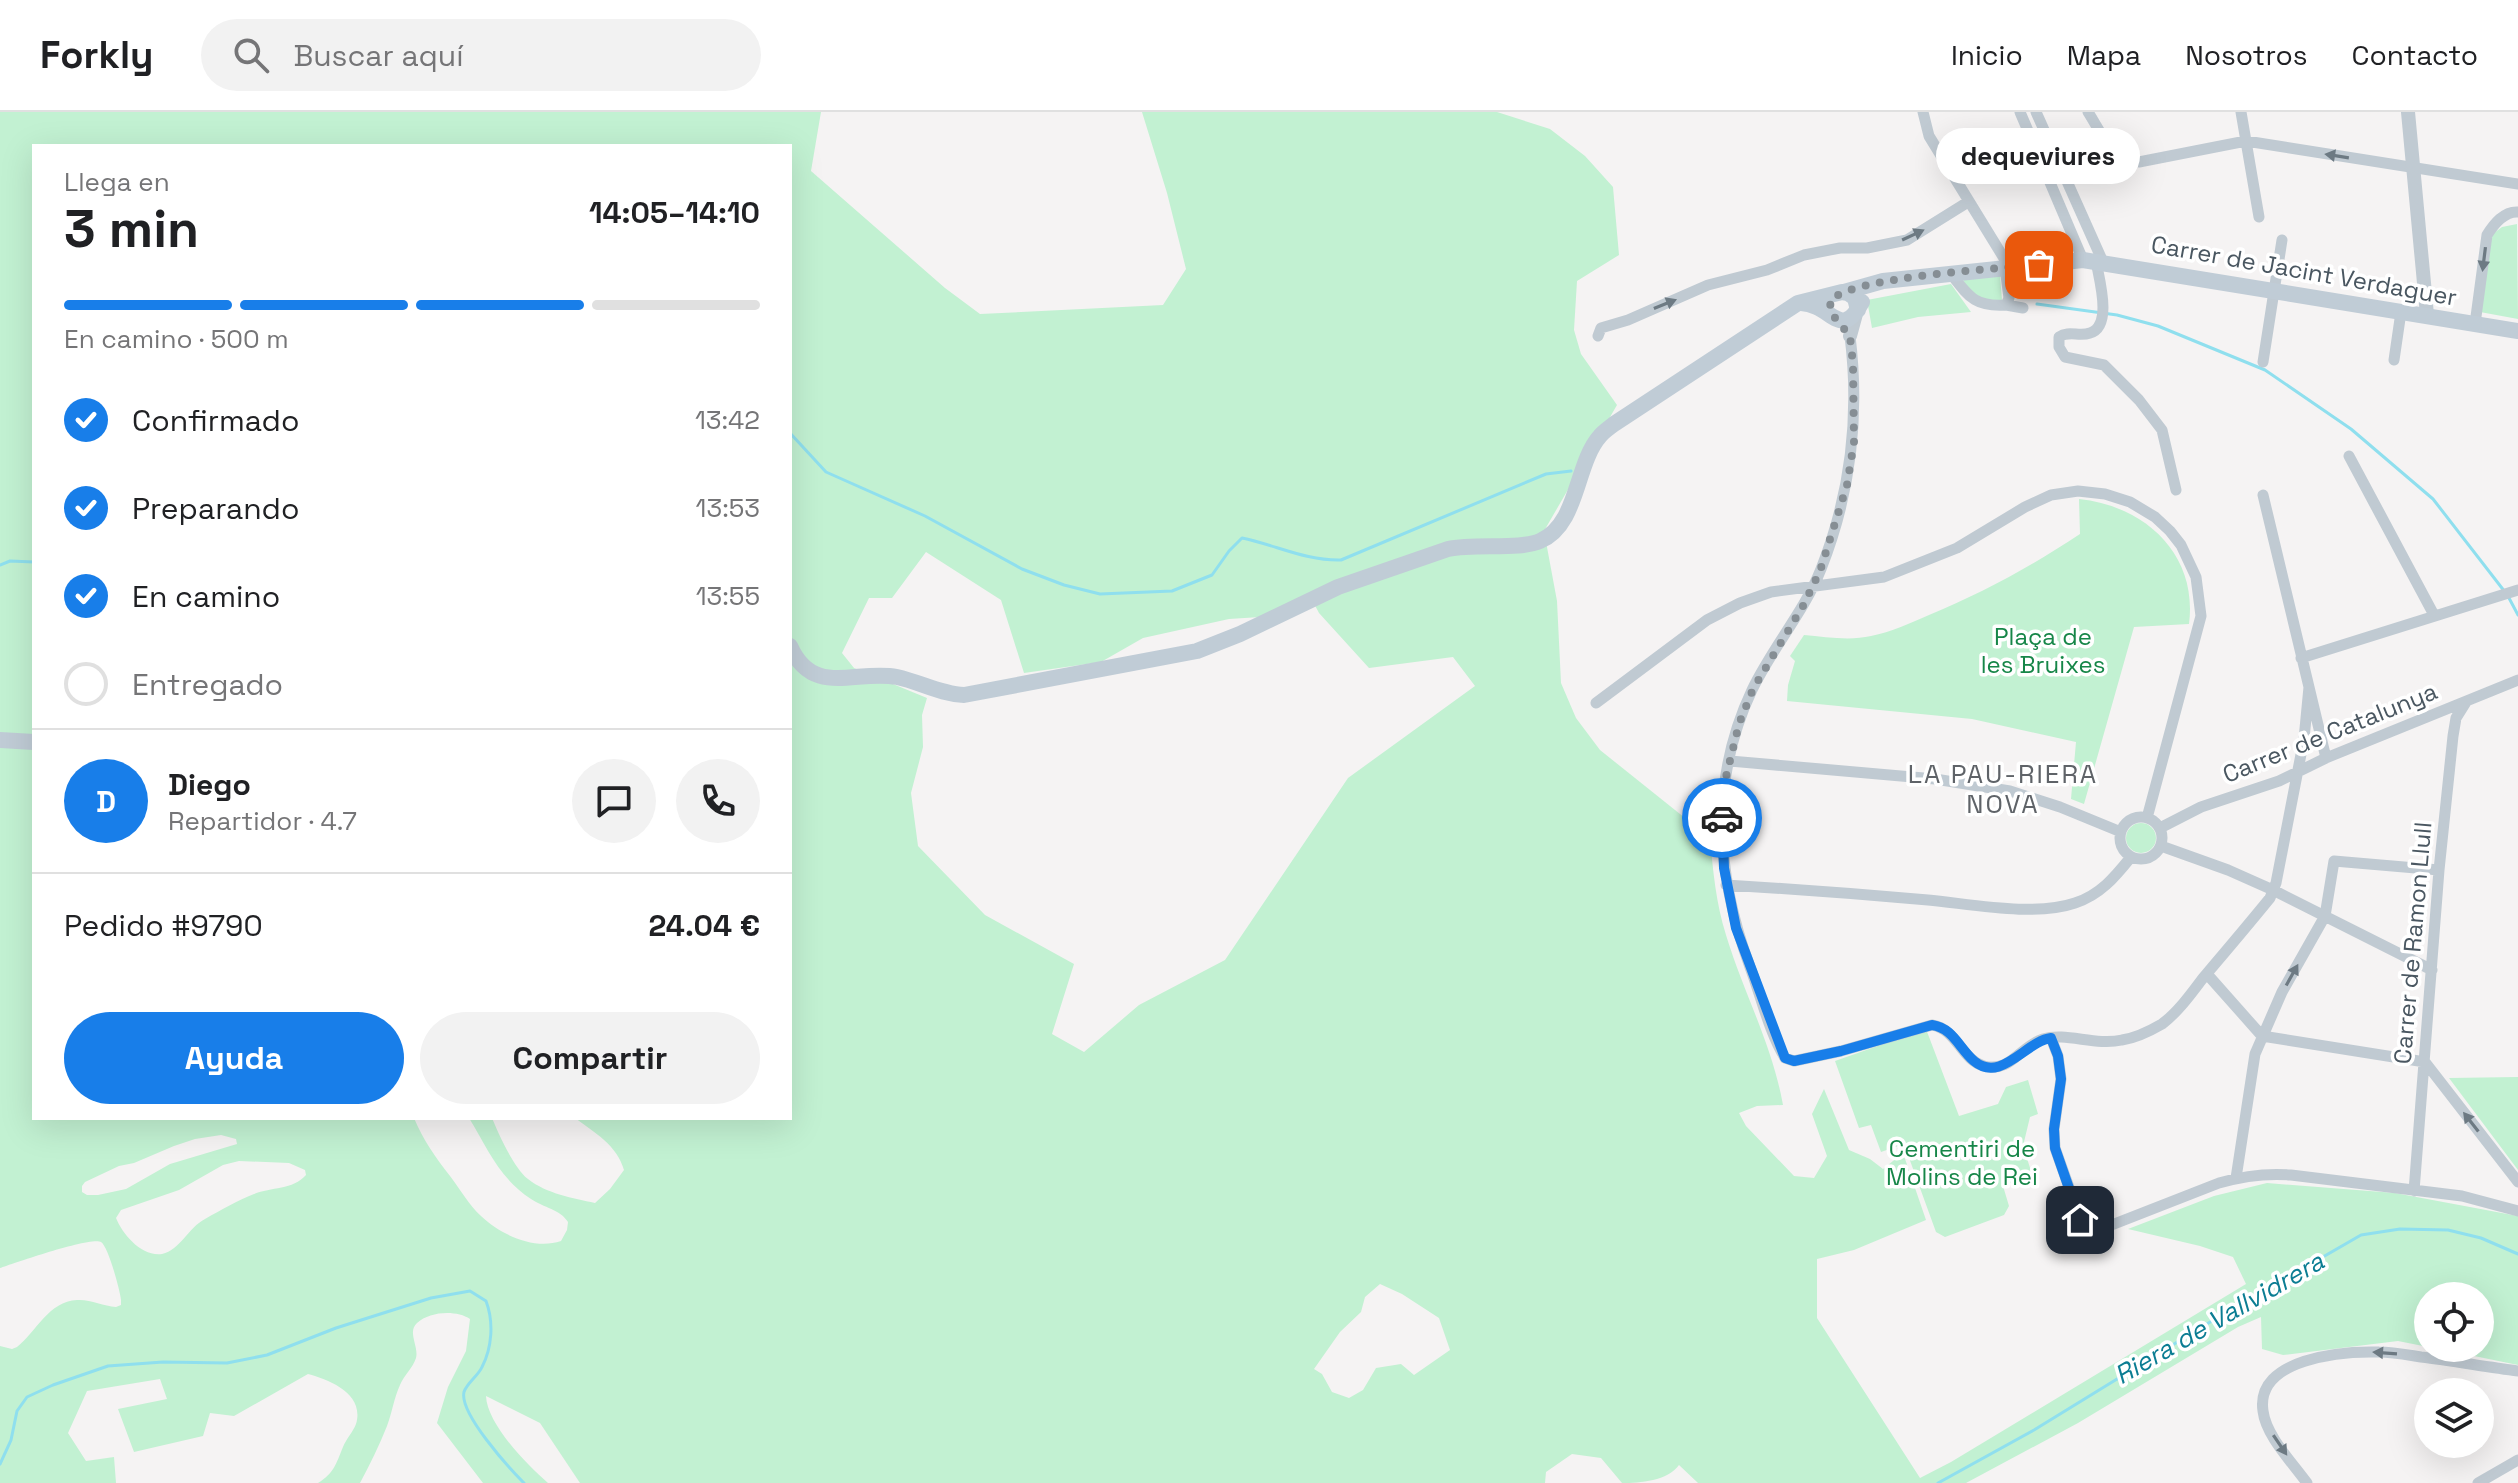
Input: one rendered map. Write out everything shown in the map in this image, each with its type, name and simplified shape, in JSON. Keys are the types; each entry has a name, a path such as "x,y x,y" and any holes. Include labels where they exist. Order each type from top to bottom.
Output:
{"main road":[{"name":"Carrer de Jacint Verdaguer","path":"792,650 807,669 823,677 893,676 943,693 964,695 1197,651 1338,587 1448,549 1473,545 1530,544 1544,538 1561,523 1595,443 1614,424 1798,303 1883,281 2094,261 2518,331"},
{"path":"1798,303 1814,305 1835,318 1850,320 1870,291 1883,281"},
{"path":"1835,318 1829,305 1833,297 1842,293 1855,298 1857,312"},
{"path":"0,740 32,742"}],"street":[{"path":"1923,112 1929,136 2007,268 2009,298 2006,305"},
{"path":"2020,112 2053,186 2094,261"},
{"path":"2036,112 2068,180 2094,261 2102,306 2103,320 2098,329 2088,334 2065,333 2059,337 2059,347 2065,357 2104,365 2139,400 2162,430 2176,490"},
{"path":"2088,112 2108,144 2129,161 2139,162 2246,141 2518,184"},
{"path":"2241,112 2259,217"},
{"path":"2408,112 2427,315"},
{"path":"2053,186 2068,180"},
{"path":"1598,336 1601,328 1724,280 1767,270 1821,250 1867,248 1907,240 1968,202"},
{"path":"2475,324 2487,235 2495,223 2512,212 2518,212"},
{"path":"2263,362 2282,240"},
{"path":"1951,274 1973,301 2023,308"},
{"path":"1857,312 1850,336 1855,414 1851,464 1833,535 1812,588 1753,689 1739,724 1722,814 1726,885 1741,942 1781,1051 1790,1061 1869,1044 1932,1025 1951,1034 1976,1063 1996,1067 2012,1061 2037,1041 2051,1038 2108,1042 2140,1035 2163,1023 2270,898 2304,739 2309,687"},
{"path":"2394,360 2401,312"},
{"path":"1835,318 1850,336"},
{"path":"2349,456 2434,615"},
{"path":"1596,703 1707,620 1740,603 1771,592 1871,580 1957,548 2051,495 2078,491 2105,494 2130,502 2155,517 2181,545 2196,577 2201,616 2147,818"},
{"path":"2263,495 2326,758"},
{"path":"2301,658 2515,591"},
{"name":"Carrer de Catalunya","path":"2160,828 2201,807 2279,781 2326,758 2518,680"},
{"name":"Carrer de Ramon Llull","path":"2414,1191 2439,870 2454,725 2466,702"},
{"path":"1730,761 1935,779 2010,791 2121,832"},
{"path":"2134,818 2147,818 2160,828 2161,846 2147,859 2131,857 2121,846 2123,826 2134,818"},
{"path":"2161,846 2273,890 2432,970"},
{"path":"1726,885 1840,892 1972,906 2044,909 2075,903 2099,892 2131,857"},
{"path":"2236,1178 2255,1054 2282,992 2325,916 2334,861 2439,870"},
{"path":"2207,974 2262,1036 2425,1062 2518,1182"},
{"path":"2051,1038 2058,1056 2061,1079 2054,1129 2055,1148 2086,1235 2236,1178 2269,1174 2482,1200 2518,1211"},
{"path":"2307,1483 2275,1438 2263,1414 2262,1402 2269,1384 2278,1373 2290,1366 2329,1356 2381,1351 2518,1371"},
{"path":"2478,1483 2518,1460"}],"green space":[{"path":"0,112 821,112 811,171 945,288 980,314 1163,305 1186,269 1142,112 1497,112 1550,129 1585,156 1613,187 1619,255 1577,281 1574,330 1581,354 1617,405 1544,531 1557,601 1561,683 1576,718 1600,750 1710,838 1715,887 1723,923 1772,1061 1783,1105 1757,1106 1739,1113 1746,1126 1794,1176 1814,1178 1827,1156 1812,1114 1824,1089 1849,1150 1883,1169 1903,1153 1926,1220 1854,1250 1817,1259 1817,1318 1920,1478 2246,1284 2233,1257 2128,1229 2214,1196 2267,1183 2395,1193 2518,1216 2518,1365 2494,1360 2494,1282 2414,1282 2414,1344 2398,1341 2283,1355 2262,1349 2261,1317 2238,1327 2078,1423 1966,1483 1698,1483 1679,1465 1661,1478 1622,1483 1601,1458 1572,1454 1546,1472 1545,1483 580,1483 540,1423 486,1396 493,1419 501,1431 519,1455 548,1483 483,1483 437,1423 448,1387 466,1351 470,1319 444,1313 422,1319 414,1327 416,1358 400,1385 387,1426 360,1483 318,1483 334,1468 356,1424 357,1413 355,1404 344,1390 308,1374 234,1416 210,1413 203,1436 134,1452 118,1409 167,1399 160,1379 87,1391 68,1433 86,1461 114,1457 116,1483 0,1483 0,1346 17,1347 51,1311 67,1302 82,1300 116,1307 121,1305 116,1278 104,1245 95,1241 0,1268","holes":["926,552 1001,600 1024,673 1101,662 1143,638 1229,619 1260,617 1309,594 1319,613 1369,668 1453,657 1475,686 1348,778 1225,960 1139,1005 1084,1052 1052,1034 1074,964 985,915 918,846 911,793 923,747 922,715 927,698 854,668 842,653 869,598 892,598","221,1135 236,1139 237,1144 170,1164 126,1189 98,1195 82,1192 85,1182 174,1146","239,1161 289,1163 305,1170 306,1175 288,1186 254,1194 217,1212 162,1254 141,1248 128,1238 119,1225 116,1218 121,1210 179,1190 223,1165","1380,1284 1439,1318 1450,1350 1414,1375 1401,1364 1376,1368 1363,1390 1349,1398 1332,1392 1322,1374 1314,1369 1340,1332 1361,1312 1365,1297"]},
{"path":"2517,224 2518,319 2480,312 2490,236 2502,227"},
{"path":"2000,275 2002,300 1974,300 1966,291 1963,278"},
{"path":"1951,284 1971,312 1918,317 1872,328 1867,300"},
{"name":"Plaça de les Bruixes","path":"2079,499 2125,512 2145,523 2162,538 2176,556 2190,599 2189,624 2134,627 2084,804 2071,799 2076,742 1972,719 1787,701 1795,661 1790,656 1804,635 1863,637 1893,630 1949,607 2025,568 2080,534"},
{"path":"2141,823 2152,827 2156,838 2152,849 2141,853 2130,849 2126,838 2130,827"},
{"name":"Cementiri de Molins de Rei","path":"1926,1029 1959,1116 1998,1104 2006,1087 2028,1080 2038,1114 2030,1117 2023,1146 2032,1174 2003,1186 2009,1206 2004,1215 1945,1237 1936,1232 1904,1144 1881,1152 1871,1125 1859,1128 1835,1061"},
{"path":"2518,1077 2518,1170 2449,1078"}],"waterway":[{"path":"2037,304 2117,315 2158,326 2265,370 2351,429 2433,499 2505,592"},
{"path":"792,435 826,472 925,516 1022,569 1064,585 1100,594 1172,591 1212,575 1242,538 1303,555 1341,560 1546,474 1571,471"},
{"path":"0,565 10,561 32,562"},
{"path":"2509,598 2518,615"},
{"name":"Riera de Vallvidrera","path":"1938,1483 2034,1430 2205,1325 2361,1235 2400,1229 2448,1230 2481,1238 2518,1254"},
{"name":"Riera de Vallvidrera","path":"0,1464 11,1440 17,1411 27,1397 53,1385 108,1366 163,1362 227,1363 267,1355 336,1328 431,1298 470,1291 486,1301 491,1335 485,1360 465,1389 465,1401 486,1440 524,1483"}],"way so far":[{"path":"1722,818 1725,781 1739,724 1753,689 1803,606 1820,571 1847,485 1854,442 1853,364 1850,336 1833,317 1829,309 1830,301 1836,294 1883,281 2039,265"}],"place":[{"name":"dequeviures","path":"2039,265"}],"district":[{"name":"LA PAU-RIERA NOVA","path":"2003,789"}],"route":[{"path":"1722,818 1726,885 1736,928 1785,1058 1794,1061 1841,1051 1932,1025 1951,1034 1976,1063 1996,1067 2012,1061 2037,1041 2051,1038 2058,1056 2061,1079 2054,1129 2055,1148 2080,1220"}]}
